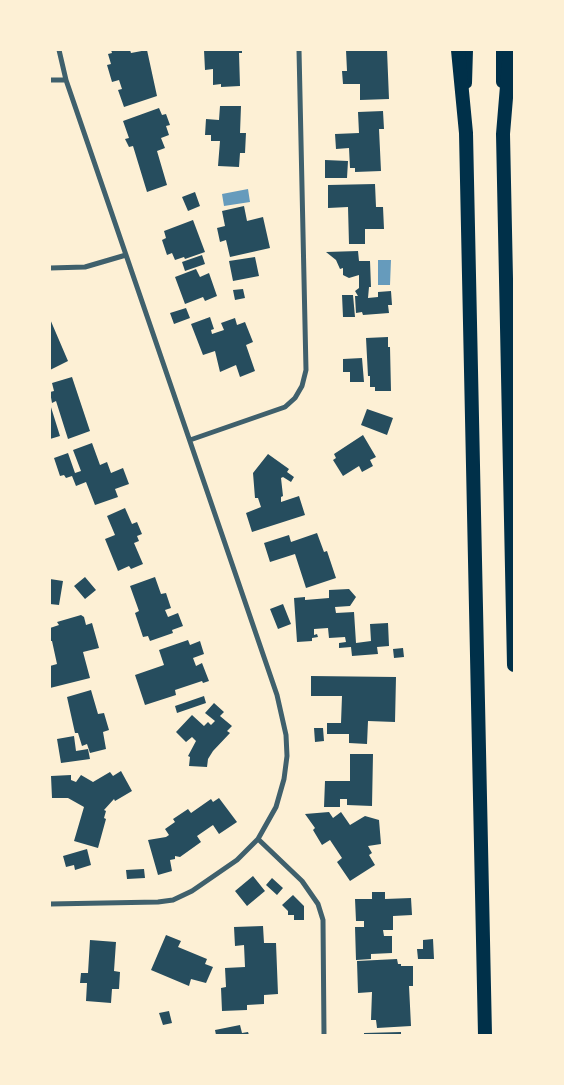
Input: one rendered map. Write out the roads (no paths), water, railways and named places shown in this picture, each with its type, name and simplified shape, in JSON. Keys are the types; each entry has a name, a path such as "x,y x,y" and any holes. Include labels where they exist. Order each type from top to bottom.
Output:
{"highway":[{"path":"458,50 466,133 484,1035"},
{"path":"510,50 503,134 514,665"}],"main road":[{"path":"466,133 467,50"},
{"path":"502,50 503,134"}],"street":[{"path":"50,904 173,900 192,891 221,872 237,860 258,839 276,807 284,779 286,735 277,695 66,80 59,50"},
{"path":"190,440 285,406 295,398 302,386 306,370 299,50"},
{"path":"50,80 66,80"},
{"path":"50,268 85,267 126,255"},
{"path":"258,839 302,881 318,904 323,920 324,1035"}],"water":[{"path":"248,189 250,202 224,206 222,194"},
{"path":"378,260 391,260 390,285 378,285"}]}
